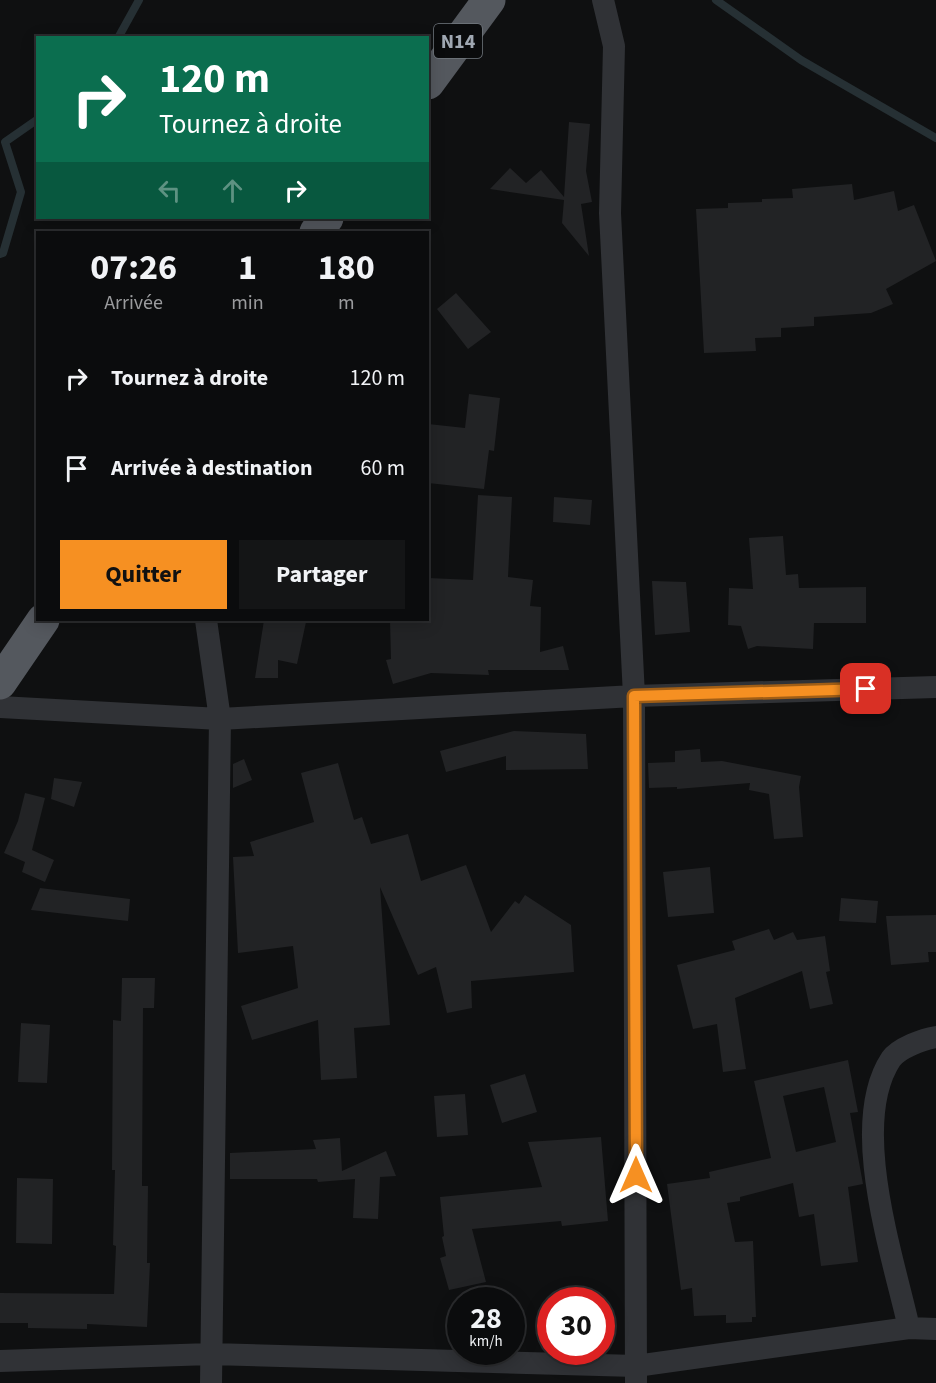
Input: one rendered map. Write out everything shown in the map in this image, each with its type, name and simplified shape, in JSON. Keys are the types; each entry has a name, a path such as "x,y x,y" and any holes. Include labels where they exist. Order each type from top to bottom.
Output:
{"highway":[{"name":"N14","path":"429,82 489,0"},
{"path":"317,231 326,219"},
{"path":"0,683 42,621"}],"street":[{"path":"603,0 614,46 610,213 634,696 636,1375"},
{"path":"206,621 220,719 211,1383"},
{"path":"0,707 220,719 634,696 936,687"},
{"path":"909,1328 874,1173 872,1125 878,1088 892,1057 923,1039 936,1037"},
{"path":"0,1361 211,1354 636,1375 909,1328 936,1329"}],"building":[{"path":"569,122 590,124 586,171 592,202 581,204 589,256 562,223 564,200 490,189 510,168 526,183 541,170 564,197"},
{"path":"852,184 854,200 894,191 898,211 914,205 936,261 886,289 893,304 871,313 814,317 814,326 781,328 781,337 755,338 756,351 704,353 696,209 728,208 728,203 793,198 792,189"},
{"path":"456,293 491,332 468,349 437,309"},
{"path":"469,394 500,398 494,451 489,450 484,489 429,483 429,424 465,428"},
{"path":"478,495 512,497 508,577 533,580 530,606 541,607 540,652 563,646 569,670 488,670 489,675 431,673 393,684 386,660 391,659 390,621 429,621 429,578 473,580"},
{"path":"554,497 592,500 590,525 553,522"},
{"path":"783,536 786,575 798,574 799,588 866,587 866,623 814,623 813,649 757,646 748,649 741,626 728,625 729,588 753,589 749,538"},
{"path":"652,581 686,582 690,632 655,635"},
{"path":"264,621 306,622 297,664 278,660 278,678 255,678"},
{"path":"514,731 586,734 588,769 506,770 506,756 446,772 440,751"},
{"path":"700,749 701,762 722,761 801,776 799,787 803,837 774,839 769,794 749,790 750,783 677,789 677,787 649,788 648,763 675,762 675,751"},
{"path":"244,759 252,780 233,788 233,764"},
{"path":"338,763 354,820 362,817 371,844 408,834 421,881 466,865 491,932 515,901 519,904 525,895 571,925 574,972 471,981 472,1008 447,1013 436,967 418,975 380,887 390,1025 354,1028 357,1078 321,1080 318,1020 252,1040 241,1006 298,988 293,946 238,953 233,857 254,856 250,842 314,822 301,773"},
{"path":"54,778 82,782 74,807 51,799"},
{"path":"25,793 45,798 32,850 54,860 45,882 22,872 25,862 4,853 18,821"},
{"path":"710,867 714,913 668,917 663,872"},
{"path":"40,888 130,899 128,921 31,910"},
{"path":"841,898 878,901 876,923 839,921"},
{"path":"936,915 936,952 928,952 929,962 891,965 886,916"},
{"path":"769,929 774,940 793,932 797,940 825,936 830,971 826,972 833,1004 810,1009 802,971 735,998 746,1069 723,1072 717,1024 693,1029 677,965 735,950 732,941"},
{"path":"122,978 155,978 154,1008 143,1008 142,1186 148,1186 147,1263 150,1263 147,1327 87,1324 87,1329 28,1328 28,1323 0,1323 0,1293 114,1294 116,1246 113,1245 115,1170 112,1170 113,1020 121,1021"},
{"path":"21,1023 50,1025 47,1083 18,1082"},
{"path":"848,1060 858,1112 850,1113 863,1184 848,1187 858,1262 821,1266 814,1214 799,1217 793,1183 740,1197 740,1201 727,1203 735,1242 753,1241 756,1317 752,1317 752,1322 726,1323 726,1315 694,1316 692,1288 681,1290 667,1184 710,1178 709,1172 771,1158 754,1081","holes":["824,1087 836,1142 796,1152 783,1096"]},
{"path":"525,1074 537,1112 502,1123 490,1085"},
{"path":"465,1094 468,1135 437,1137 434,1096"},
{"path":"601,1137 608,1221 562,1226 561,1221 472,1229 486,1282 463,1287 448,1287 440,1258 446,1256 442,1237 444,1236 440,1197 542,1187 528,1142"},
{"path":"340,1138 342,1171 386,1151 396,1176 380,1177 378,1219 353,1218 355,1179 318,1182 317,1179 230,1179 230,1153 316,1149 313,1140"},
{"path":"17,1178 53,1179 52,1244 16,1243"}],"waterway":[{"path":"119,36 139,0"},
{"path":"716,0 801,60 936,138"},
{"path":"0,254 3,253 21,192 5,142 36,120"}],"route":[{"path":"636,1175 634,696 866,689"}]}
